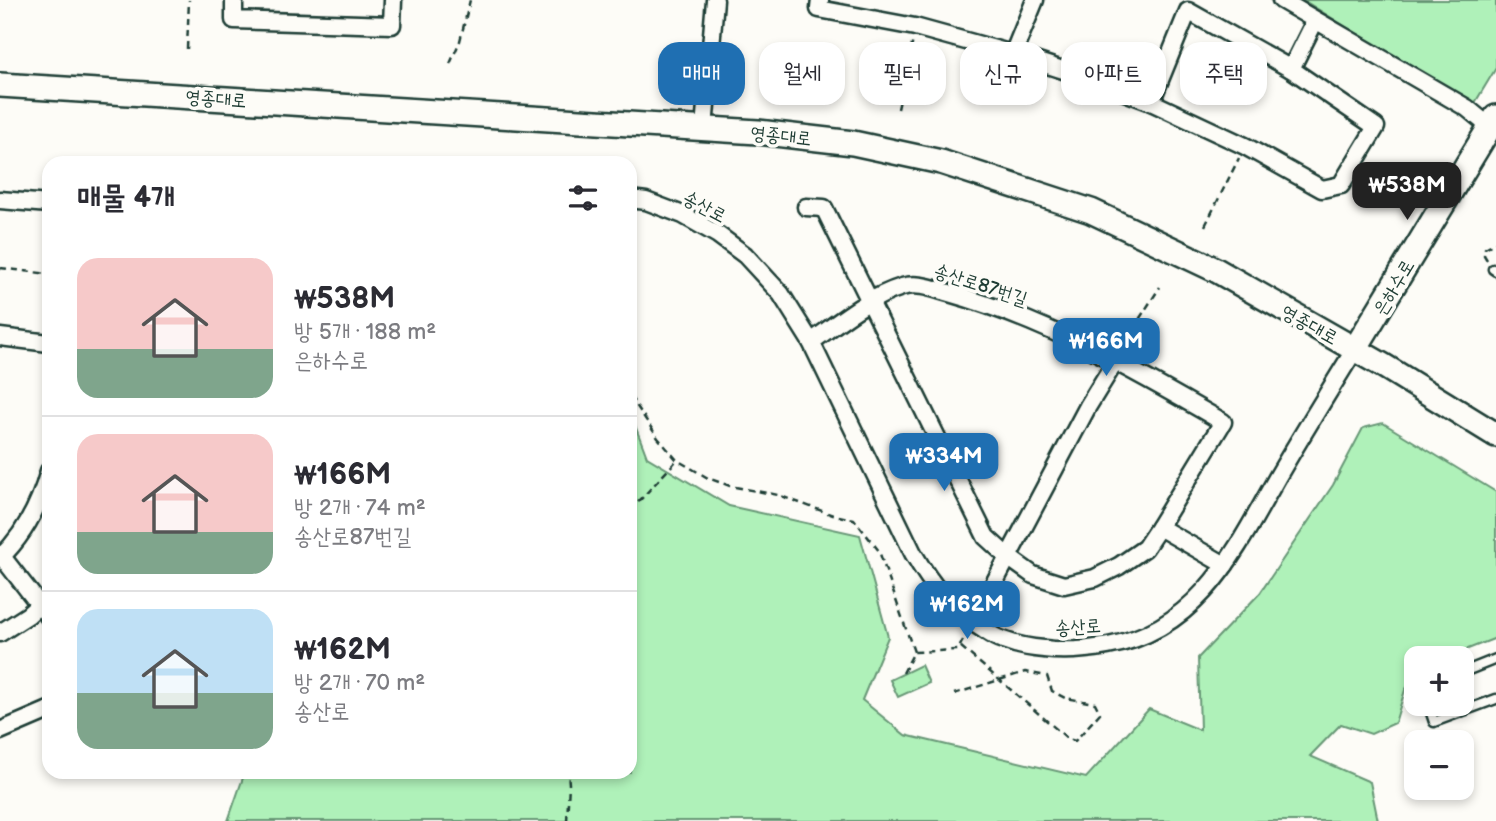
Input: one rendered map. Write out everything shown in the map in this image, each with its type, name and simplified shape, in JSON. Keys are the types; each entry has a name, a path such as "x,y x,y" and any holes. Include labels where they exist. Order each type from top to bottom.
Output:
{"street":[{"path":"234,0 234,20 392,25 393,0"},
{"path":"704,128 715,0"},
{"path":"820,0 819,9 915,27 969,42"},
{"path":"1018,42 1035,0"},
{"path":"1281,0 1494,125"},
{"path":"1158,105 1245,146 1322,189 1341,185 1376,127 1291,69 1188,11 1166,67"},
{"path":"1291,69 1315,21"},
{"name":"영종대로","path":"0,85 758,132 853,143 916,156 1091,211 1216,270 1355,349 1496,435"},
{"name":"은하수로","path":"1355,349 1494,125"},
{"path":"0,200 42,203"},
{"name":"송산로","path":"637,200 683,215 718,235 745,255 781,294 811,342 923,571 970,628 1025,647 1067,651 1114,645 1136,639 1157,630 1202,595 1225,565 1311,418 1355,349"},
{"path":"806,207 824,208 986,537 1008,557 1033,575 1064,585 1096,578 1118,566 1145,548 1160,527 1225,565"},
{"name":"송산로87번길","path":"811,342 870,302 904,286 923,286 968,298 1019,317 1116,358 1223,422 1160,527"},
{"path":"0,337 42,342"},
{"path":"970,628 1087,406 1116,358"},
{"path":"42,495 33,515 1,556 42,608"},
{"path":"0,633 28,615 42,612"},
{"path":"0,731 42,713"}],"lane":[{"path":"1474,668 1496,659"},
{"path":"1474,707 1496,699"},
{"path":"1432,716 1434,722 1450,716"}],"path":[{"path":"187,49 188,0"},
{"path":"450,64 460,41 470,0"},
{"path":"898,109 915,27"},
{"path":"1205,226 1245,146"},
{"path":"1494,270 1484,255 1485,248 1496,242"},
{"path":"0,268 42,273"},
{"path":"1116,358 1160,287"},
{"path":"637,407 677,460 708,478 730,486 778,495 833,515 854,519 879,551 914,652 903,673"},
{"path":"637,503 677,460"},
{"path":"914,652 958,650 970,628"},
{"path":"954,694 999,680 1024,672 1047,676 1052,691 1065,698 1095,703 1100,713 1075,741 1068,739 999,680 960,646"},
{"path":"567,821 569,779"}],"green space":[{"path":"1303,0 1496,0 1496,68 1473,106"},
{"path":"1383,423 1496,492 1496,638 1474,647 1404,646 1404,693 1395,723 1371,734 1341,724 1310,756 1370,782 1378,821 228,821 243,779 637,779 637,431 647,457 729,506 860,535 888,637 862,700 905,735 1086,778 1149,709 1200,730 1198,658 1260,593 1333,485 1363,428"},
{"path":"921,665 929,683 898,697 890,680"}]}
